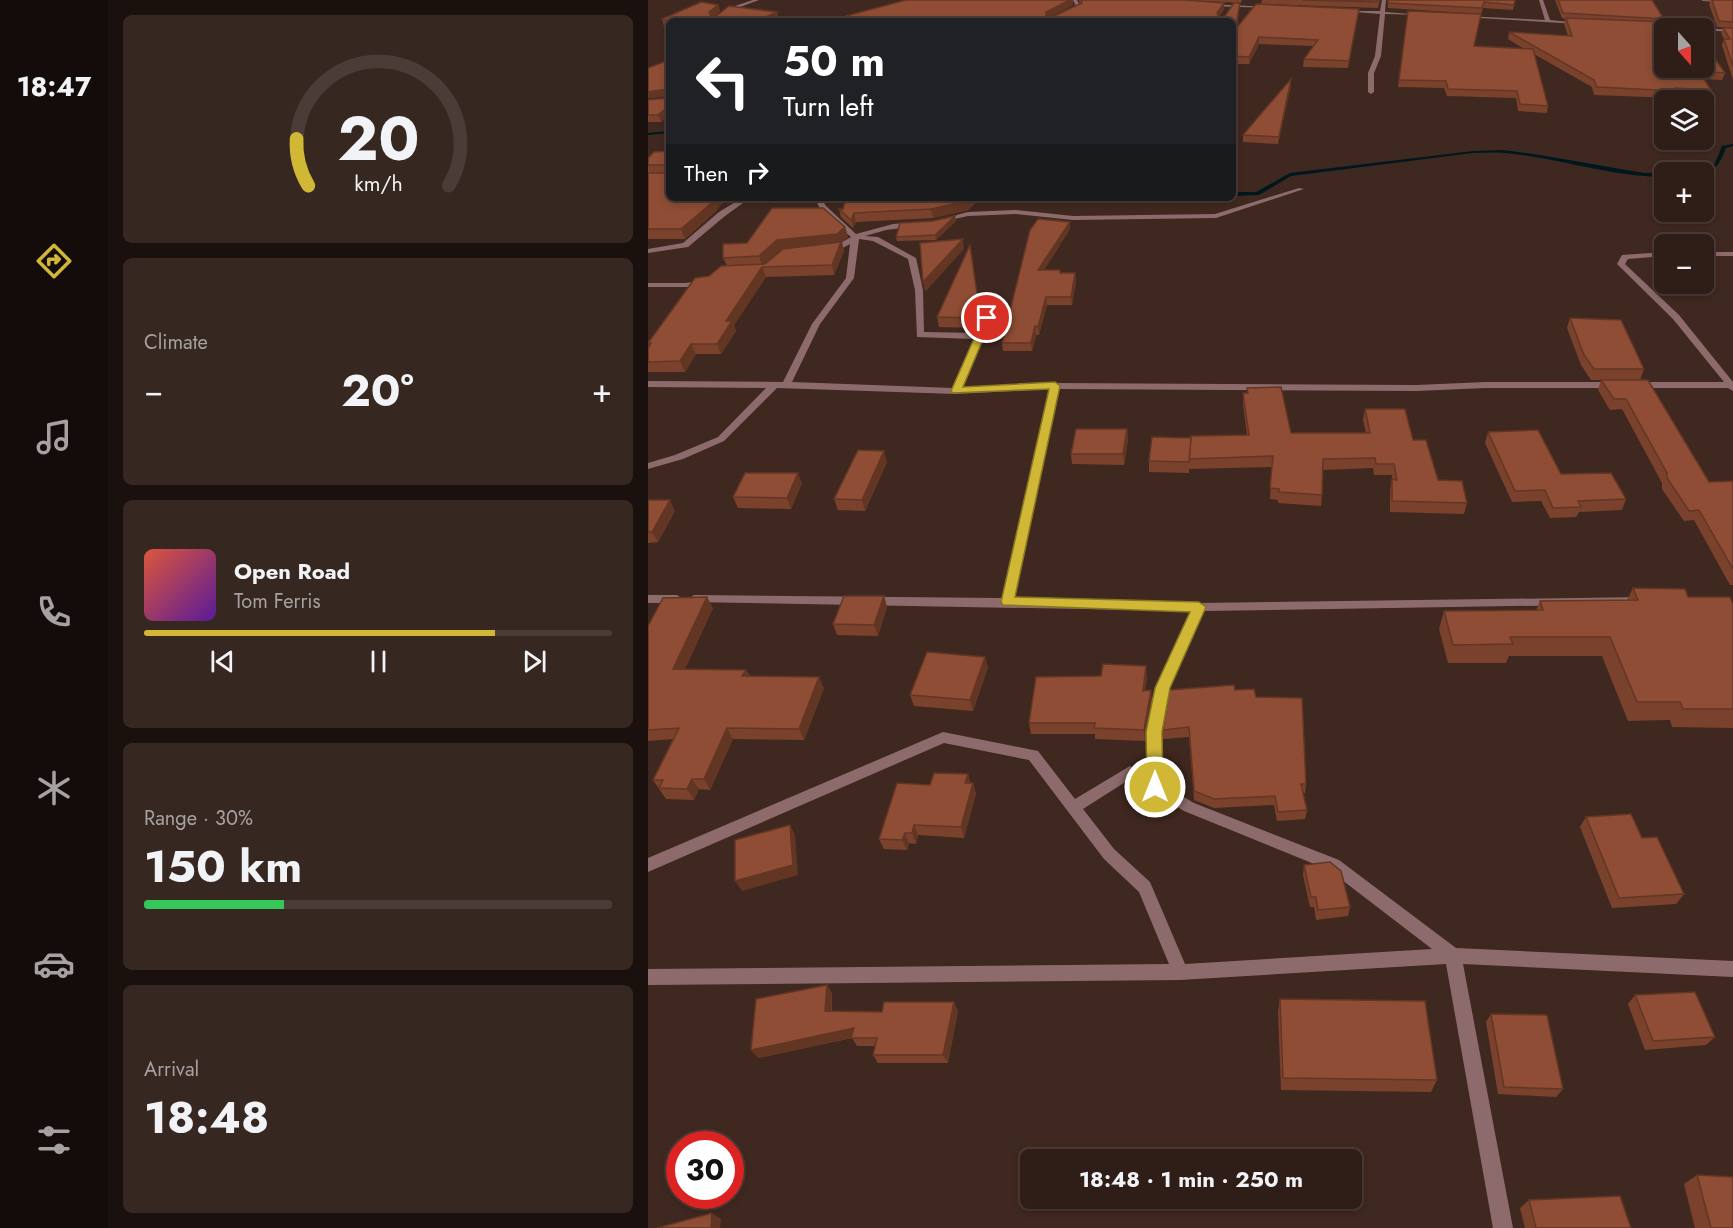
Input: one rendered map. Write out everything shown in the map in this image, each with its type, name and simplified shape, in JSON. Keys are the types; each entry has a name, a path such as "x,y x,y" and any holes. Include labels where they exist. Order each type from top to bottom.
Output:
{"street":[{"path":"717,18 725,12 757,0"},
{"path":"1056,18 1078,6 1075,0"},
{"path":"1238,6 1253,0"},
{"path":"1371,92 1371,73 1378,56 1384,0"},
{"path":"1541,0 1548,21"},
{"path":"1704,0 1733,2"},
{"path":"1207,5 1282,9"},
{"path":"1226,14 1231,6"},
{"path":"1338,11 1430,15"},
{"path":"1454,16 1581,23"},
{"path":"1649,26 1654,26"},
{"path":"1714,30 1733,31"},
{"path":"933,222 968,214 1015,212 1073,218 1216,216 1301,189"},
{"path":"648,251 685,245 722,214 742,201"},
{"path":"820,201 823,207 855,237 875,238 912,258 919,290 920,335 979,336"},
{"path":"820,251 842,248 855,237 896,224 922,223"},
{"path":"786,385 816,324 850,278 855,237"},
{"path":"1654,254 1631,255 1625,257 1621,264 1676,317 1732,386"},
{"path":"1714,254 1733,254"},
{"path":"648,285 686,285 711,282 717,277"},
{"path":"956,391 987,318"},
{"path":"648,384 786,385 956,391 1055,386 1416,388 1486,385 1732,386"},
{"path":"648,466 679,457 720,440 774,385"},
{"path":"1007,602 1055,386"},
{"path":"648,599 1007,602 1199,607 1576,599 1654,600"},
{"path":"1155,787 1154,732 1163,688 1199,607"},
{"path":"648,865 943,737 1033,755 1109,854 1145,887 1180,972"},
{"path":"1073,808 1130,772 1189,807 1334,865 1453,956 1503,1228"},
{"path":"648,977 1180,972 1453,956 1733,969"}],"building":[{"path":"906,0 1070,0 1046,12 1046,16 1054,16 1082,3 1081,0 1185,0 1224,3 1217,13 1219,17 1225,16 1234,3 1240,3 1236,25 1236,18 845,18"},
{"path":"1302,0 1380,0 1379,2"},
{"path":"1388,0 1515,0 1514,5 1484,2 1482,8 1388,3"},
{"path":"1558,0 1652,0 1663,18 1654,18 1563,13"},
{"path":"1712,0 1733,0 1733,22 1719,21"},
{"path":"701,2 718,5 709,12 711,16 716,16 729,6 777,12 764,18 662,19"},
{"path":"1256,4 1359,9 1349,61 1304,59 1318,40 1259,37 1249,57 1236,56 1236,29"},
{"path":"1408,11 1481,14 1474,46 1533,49 1548,106 1520,104 1517,91 1448,89 1446,81 1399,80"},
{"path":"1566,18 1654,21 1654,78 1703,78 1711,90 1597,87 1594,80 1509,32 1572,36"},
{"path":"1723,28 1733,28 1733,66 1724,39 1730,39"},
{"path":"1714,57 1725,73 1714,72"},
{"path":"666,61 666,89 648,92 648,68"},
{"path":"1291,79 1279,137 1243,135 1259,116"},
{"path":"666,98 666,108 658,115 648,115 648,100"},
{"path":"666,151 666,165 648,165 648,158 654,152"},
{"path":"648,173 666,173 666,201 714,201 681,229 648,229"},
{"path":"845,201 967,201 931,209 854,213 851,220 839,209 843,209"},
{"path":"772,208 823,208 845,227 837,234 777,240 759,256 723,258 723,244 747,243"},
{"path":"955,216 935,235 896,237 900,223 933,221"},
{"path":"1038,219 1070,222 1038,270 1075,273 1071,297 1046,297 1031,343 1002,343 1030,230"},
{"path":"963,239 923,282 920,243"},
{"path":"841,242 832,265 762,267 726,321 732,321 717,344 691,344 680,361 648,362 648,348 651,343 648,343 695,278 709,276 721,266 765,264 783,249"},
{"path":"970,245 979,308 974,318 937,317"},
{"path":"1570,318 1621,320 1644,369 1594,369 1584,355"},
{"path":"1601,380 1648,380 1709,482 1733,481 1733,569 1699,510 1689,511 1667,478 1667,473 1626,399 1614,399"},
{"path":"1281,387 1291,433 1370,433 1365,409 1405,409 1413,440 1426,440 1438,480 1462,481 1467,503 1392,501 1392,479 1397,480 1394,464 1376,464 1375,458 1323,459 1322,495 1279,492 1279,489 1270,488 1273,456 1189,459 1191,436 1249,435 1243,393 1248,393 1247,388"},
{"path":"1076,429 1127,429 1123,454 1071,454"},
{"path":"1538,430 1561,474 1611,473 1626,499 1578,501 1581,507 1553,508 1545,490 1515,491 1488,432"},
{"path":"1152,437 1191,438 1189,462 1149,461"},
{"path":"858,450 884,451 862,500 834,499"},
{"path":"745,473 798,473 787,498 733,497"},
{"path":"648,500 670,500 652,532 648,532"},
{"path":"1633,588 1685,589 1688,597 1730,597 1733,604 1733,709 1683,709 1680,702 1637,702 1610,637 1510,637 1513,644 1453,645 1444,611 1543,610 1540,601 1638,600"},
{"path":"844,596 884,596 874,625 833,624"},
{"path":"707,597 673,669 746,670 742,676 819,677 799,729 727,728 704,779 692,779 687,789 659,788 663,780 653,780 679,728 648,730 648,626 663,598"},
{"path":"927,652 985,657 970,700 910,695"},
{"path":"1103,664 1146,666 1143,691 1151,690 1144,730 1094,728 1095,723 1029,723 1036,677 1101,676"},
{"path":"1234,685 1235,690 1254,689 1256,697 1302,698 1306,784 1301,784 1307,810 1278,812 1275,796 1214,799 1194,791 1189,727 1163,730 1169,690"},
{"path":"934,773 968,774 965,783 973,783 961,827 914,825 912,833 905,833 902,840 879,839 897,783 930,785"},
{"path":"1631,814 1642,838 1657,837 1684,894 1619,898 1586,817"},
{"path":"790,825 793,865 735,881 735,840"},
{"path":"1330,862 1341,871 1350,907 1318,910 1316,897 1311,897 1304,865"},
{"path":"827,985 825,1011 882,1012 884,1002 954,1002 943,1055 873,1055 877,1038 851,1038 854,1028 751,1050 756,999"},
{"path":"1695,992 1715,1037 1653,1041 1635,995"},
{"path":"1280,999 1425,1001 1437,1080 1283,1078"},
{"path":"1491,1014 1547,1015 1563,1089 1504,1087"},
{"path":"1697,1175 1733,1177 1733,1228 1711,1228"},
{"path":"1620,1196 1631,1228 1536,1228 1529,1200"},
{"path":"712,1213 711,1228 657,1228"}],"waterway":[{"path":"648,134 666,132"},
{"path":"1714,166 1717,164 1724,147 1733,145"},
{"path":"1236,194 1257,194 1290,175 1473,152 1503,151 1654,175"}],"route":[{"path":"987,318 956,391 1055,386 1007,602 1199,607 1163,688 1154,732 1155,787"}]}
